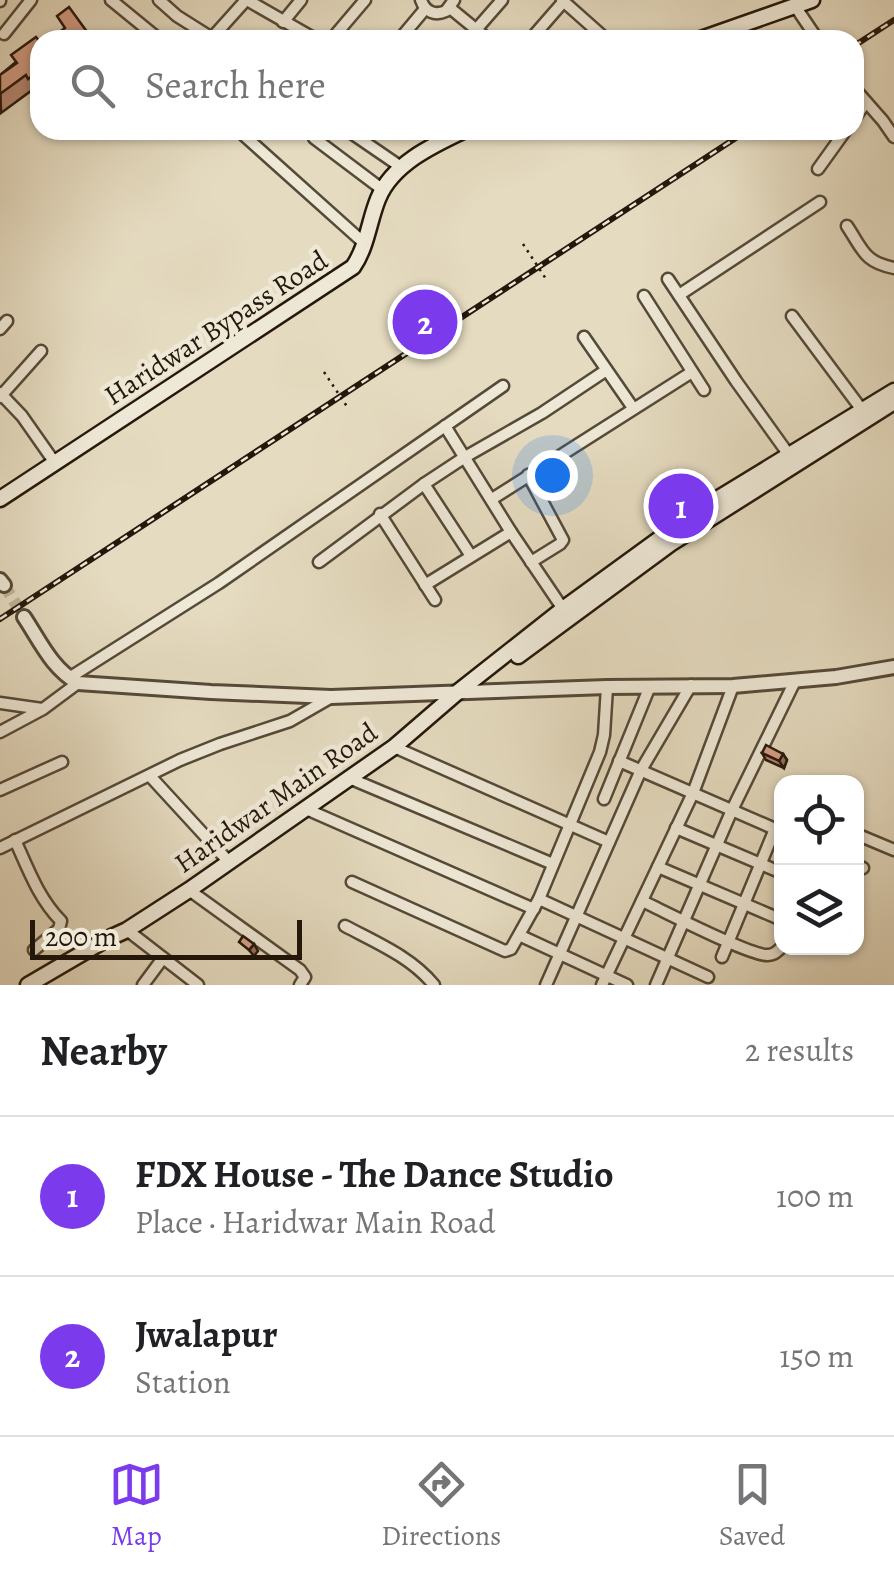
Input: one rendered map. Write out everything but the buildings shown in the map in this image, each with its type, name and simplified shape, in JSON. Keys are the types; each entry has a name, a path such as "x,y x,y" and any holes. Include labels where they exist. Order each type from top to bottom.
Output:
{"main road":[{"path":"723,30 789,4 812,0"},
{"name":"Haridwar Bypass Road","path":"0,499 342,276 359,258 383,190 401,167 443,140"},
{"name":"Haridwar Main Road","path":"45,985 394,747 563,609 699,510 894,391"},
{"name":"Haridwar Main Road","path":"459,691 500,670 707,519 894,402"},
{"name":"Haridwar Main Road","path":"28,985 121,934"}],"street":[{"path":"4,34 31,0"},
{"path":"111,0 148,30"},
{"path":"160,0 199,30"},
{"path":"221,30 247,0 298,30"},
{"path":"283,22 301,0"},
{"path":"340,30 365,0"},
{"path":"406,30 423,4 441,14 452,4 476,30 502,0"},
{"path":"538,30 563,0 596,30"},
{"path":"789,4 810,30"},
{"path":"864,100 894,137"},
{"path":"249,140 364,243"},
{"path":"317,140 383,190"},
{"path":"362,140 401,167"},
{"path":"818,169 839,140"},
{"path":"679,295 820,202"},
{"path":"848,226 874,263 894,268"},
{"path":"668,279 789,455"},
{"path":"644,296 704,390"},
{"path":"792,316 862,410"},
{"path":"584,338 633,408"},
{"path":"40,352 1,395 22,416 55,464"},
{"path":"319,562 424,484 606,371"},
{"path":"492,499 692,372"},
{"path":"0,732 43,709 73,680 503,386"},
{"path":"445,426 563,609"},
{"path":"528,476 563,540 531,562"},
{"path":"424,484 471,556"},
{"path":"380,514 435,600"},
{"path":"425,585 511,532"},
{"path":"24,617 56,667 73,680 211,692 331,697 606,686 733,686 795,682 894,667"},
{"path":"656,985 732,810 795,682"},
{"path":"546,985 641,770 691,685"},
{"path":"352,882 505,951 511,949 537,904 600,752 606,686"},
{"path":"604,799 650,686"},
{"path":"604,980 693,793 733,686"},
{"path":"0,848 198,752 290,721 331,697"},
{"path":"0,703 43,709"},
{"path":"394,747 609,842"},
{"path":"619,761 774,828"},
{"path":"0,790 62,762"},
{"path":"150,776 229,862"},
{"path":"349,778 553,864"},
{"path":"306,808 537,904 576,916 708,976"},
{"path":"676,828 774,870"},
{"path":"864,837 894,850"},
{"path":"722,957 774,838"},
{"path":"15,840 46,906 62,922 34,950"},
{"path":"658,866 774,917"},
{"path":"189,890 300,970 305,977 300,985"},
{"path":"642,901 728,942 766,956 774,953"},
{"path":"345,926 402,956 421,969 434,985"},
{"path":"121,934 163,958 198,985"},
{"path":"520,936 604,980 628,985"},
{"path":"144,985 163,958"}],"path":[{"path":"523,244 546,279"},
{"path":"324,372 348,408"}],"tunnel":[{"path":"4,585 24,617"}],"railway":[{"path":"864,40 894,20"},
{"path":"0,619 733,140"}],"place":[{"name":"Jwalapur","path":"425,322"},
{"name":"FDX House - The Dance Studio","path":"681,506"}]}
